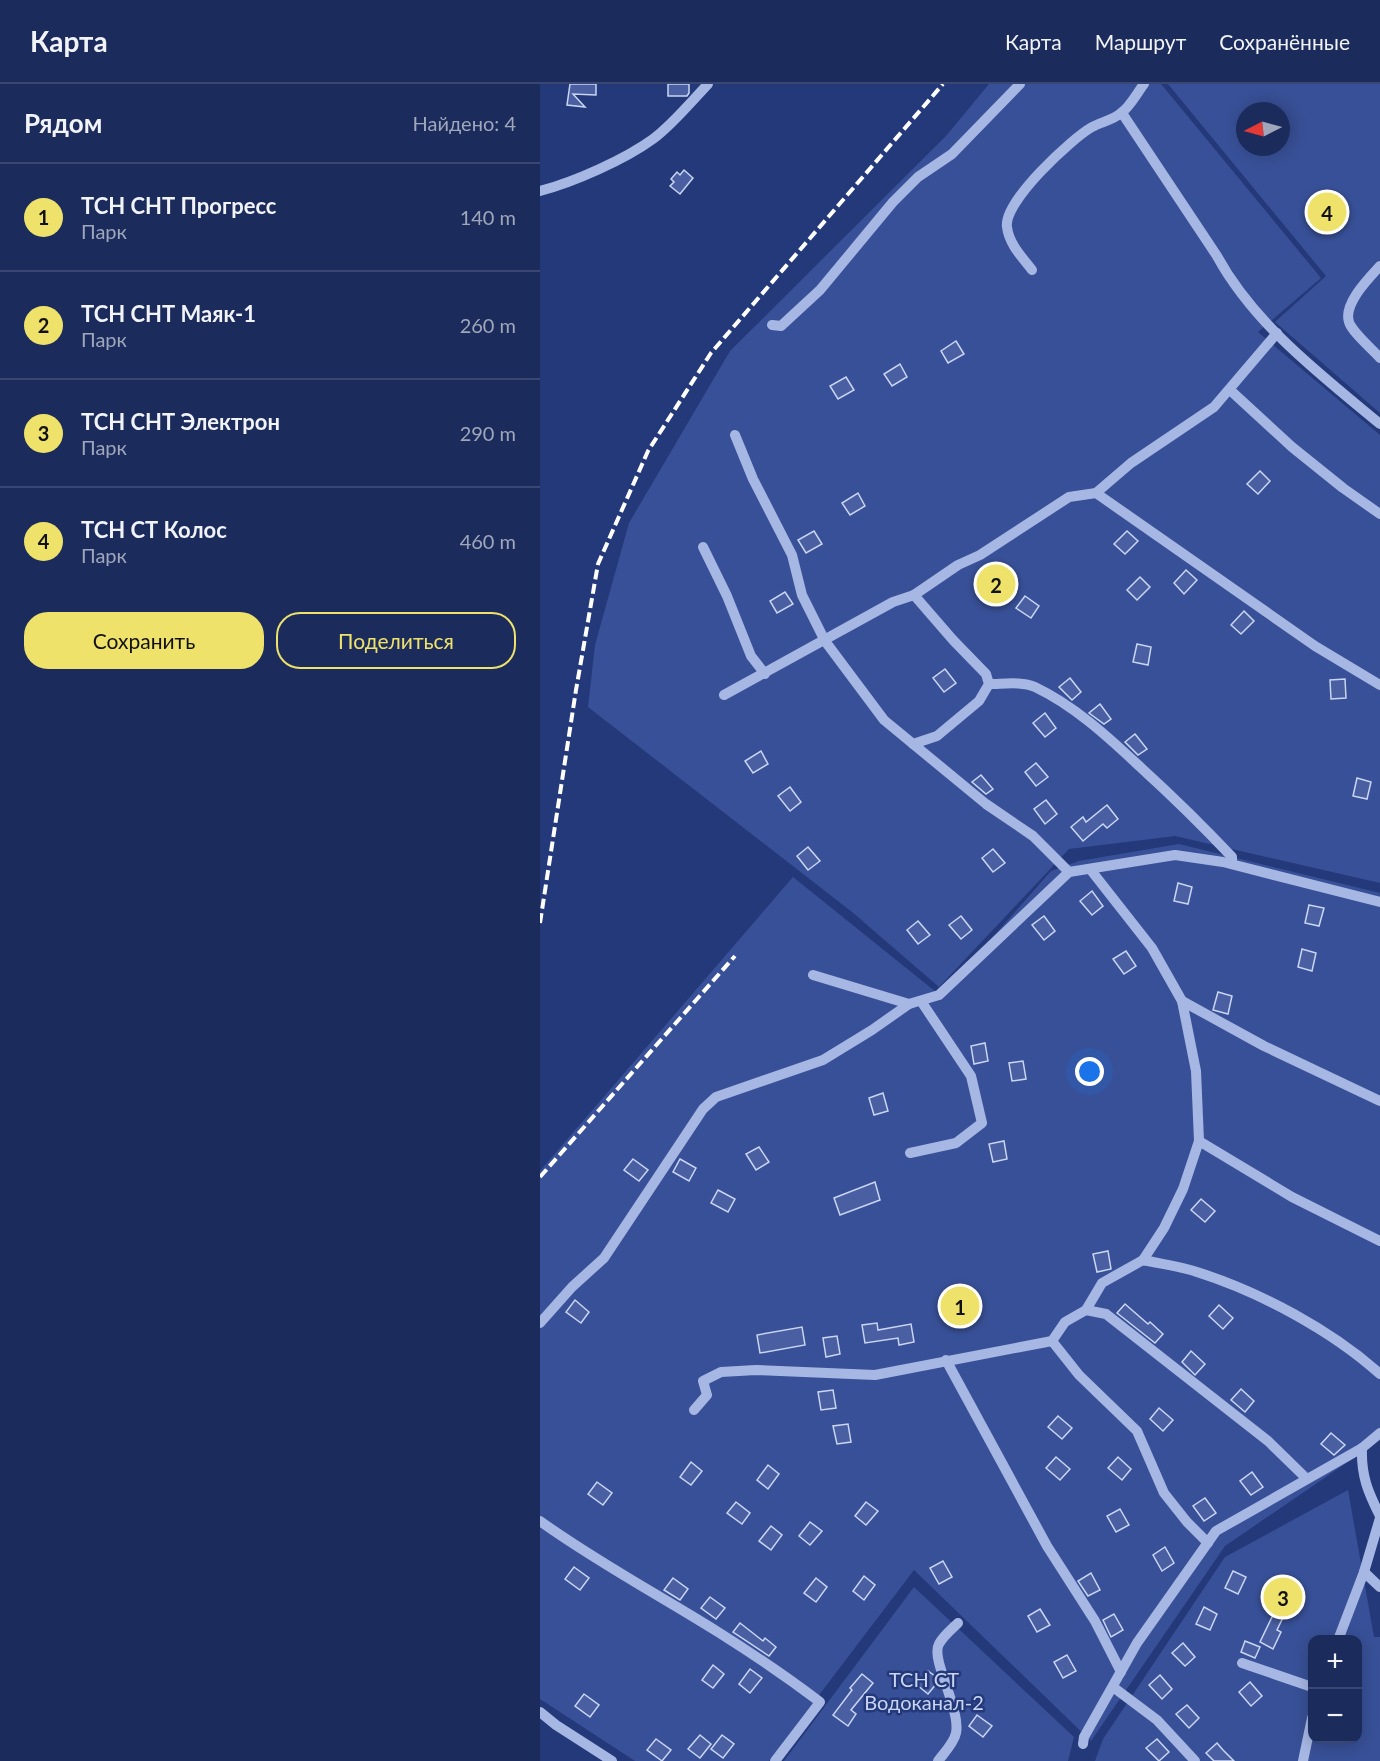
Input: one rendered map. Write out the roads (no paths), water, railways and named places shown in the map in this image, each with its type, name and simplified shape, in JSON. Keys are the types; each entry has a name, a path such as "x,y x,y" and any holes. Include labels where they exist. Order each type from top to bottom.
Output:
{"street":[{"path":"540,190 554,187 606,165 653,139 708,84"},
{"path":"772,325 781,326 820,290 893,202 918,177 952,154 1020,84"},
{"path":"1032,270 1011,242 1006,224 1009,212 1031,182 1067,146 1091,128 1122,113 1144,84"},
{"path":"1122,113 1217,256 1230,280 1276,333 1380,424"},
{"path":"1380,266 1353,298 1348,313 1349,324 1380,358"},
{"path":"724,695 893,602 915,595 958,565 980,555 1069,497 1096,493 1131,463 1214,407 1276,333"},
{"path":"1230,390 1292,447 1380,514"},
{"path":"735,435 753,479 792,555 802,595 825,640 884,720 986,804 1034,836 1069,872"},
{"path":"1096,493 1315,646 1380,685"},
{"path":"703,547 727,596 751,656 765,674"},
{"path":"913,744 937,736 979,701 989,684 986,675 915,595"},
{"path":"989,684 1015,683 1033,686 1076,712 1106,735 1161,785 1232,857 1232,864"},
{"path":"540,1323 572,1287 604,1258 703,1109 716,1097 823,1060 915,1002 939,996 1069,872 1175,855 1232,864 1380,902"},
{"path":"694,1410 707,1395 703,1380 721,1372 756,1370 875,1375 1052,1341 1065,1322 1086,1310 1102,1283 1143,1260 1164,1228 1183,1189 1199,1140 1196,1071 1182,1001 1152,948 1090,869"},
{"path":"813,975 915,1002 971,1076 982,1123 956,1143 910,1153"},
{"path":"1182,1001 1264,1046 1380,1101"},
{"path":"1199,1140 1292,1197 1380,1242"},
{"path":"1143,1260 1195,1271 1252,1291 1333,1338 1380,1374"},
{"path":"1086,1310 1106,1314 1268,1441 1307,1479"},
{"path":"1052,1341 1079,1375 1137,1431 1164,1493 1186,1522 1208,1544"},
{"path":"946,1360 1047,1546 1095,1621 1121,1672"},
{"path":"1083,1744 1084,1737 1137,1643 1216,1531 1362,1448 1380,1432"},
{"path":"1340,1635 1364,1572 1380,1517 1367,1489 1361,1467 1362,1448"},
{"path":"540,1521 718,1632 784,1675 820,1702 775,1761"},
{"path":"1364,1572 1380,1587"},
{"path":"938,1761 956,1733 951,1697 938,1662 937,1650 939,1644 958,1623"},
{"path":"1242,1663 1308,1686"},
{"path":"1113,1687 1157,1720 1195,1761"},
{"path":"540,1712 612,1761"},
{"path":"1303,1761 1308,1737"}],"railway":[{"path":"540,923 598,564 648,451 711,353 943,84"},
{"path":"540,1177 735,956"}],"place":[{"name":"ТСН СТ Колос","path":"1327,212"},
{"name":"ТСН СНТ Маяк-1","path":"996,584"},
{"name":"ТСН СНТ Прогресс","path":"960,1306"},
{"name":"ТСН СНТ Электрон","path":"1283,1597"}],"park label":[{"name":"ТСН СТ Водоканал-2","path":"924,1692"}]}
